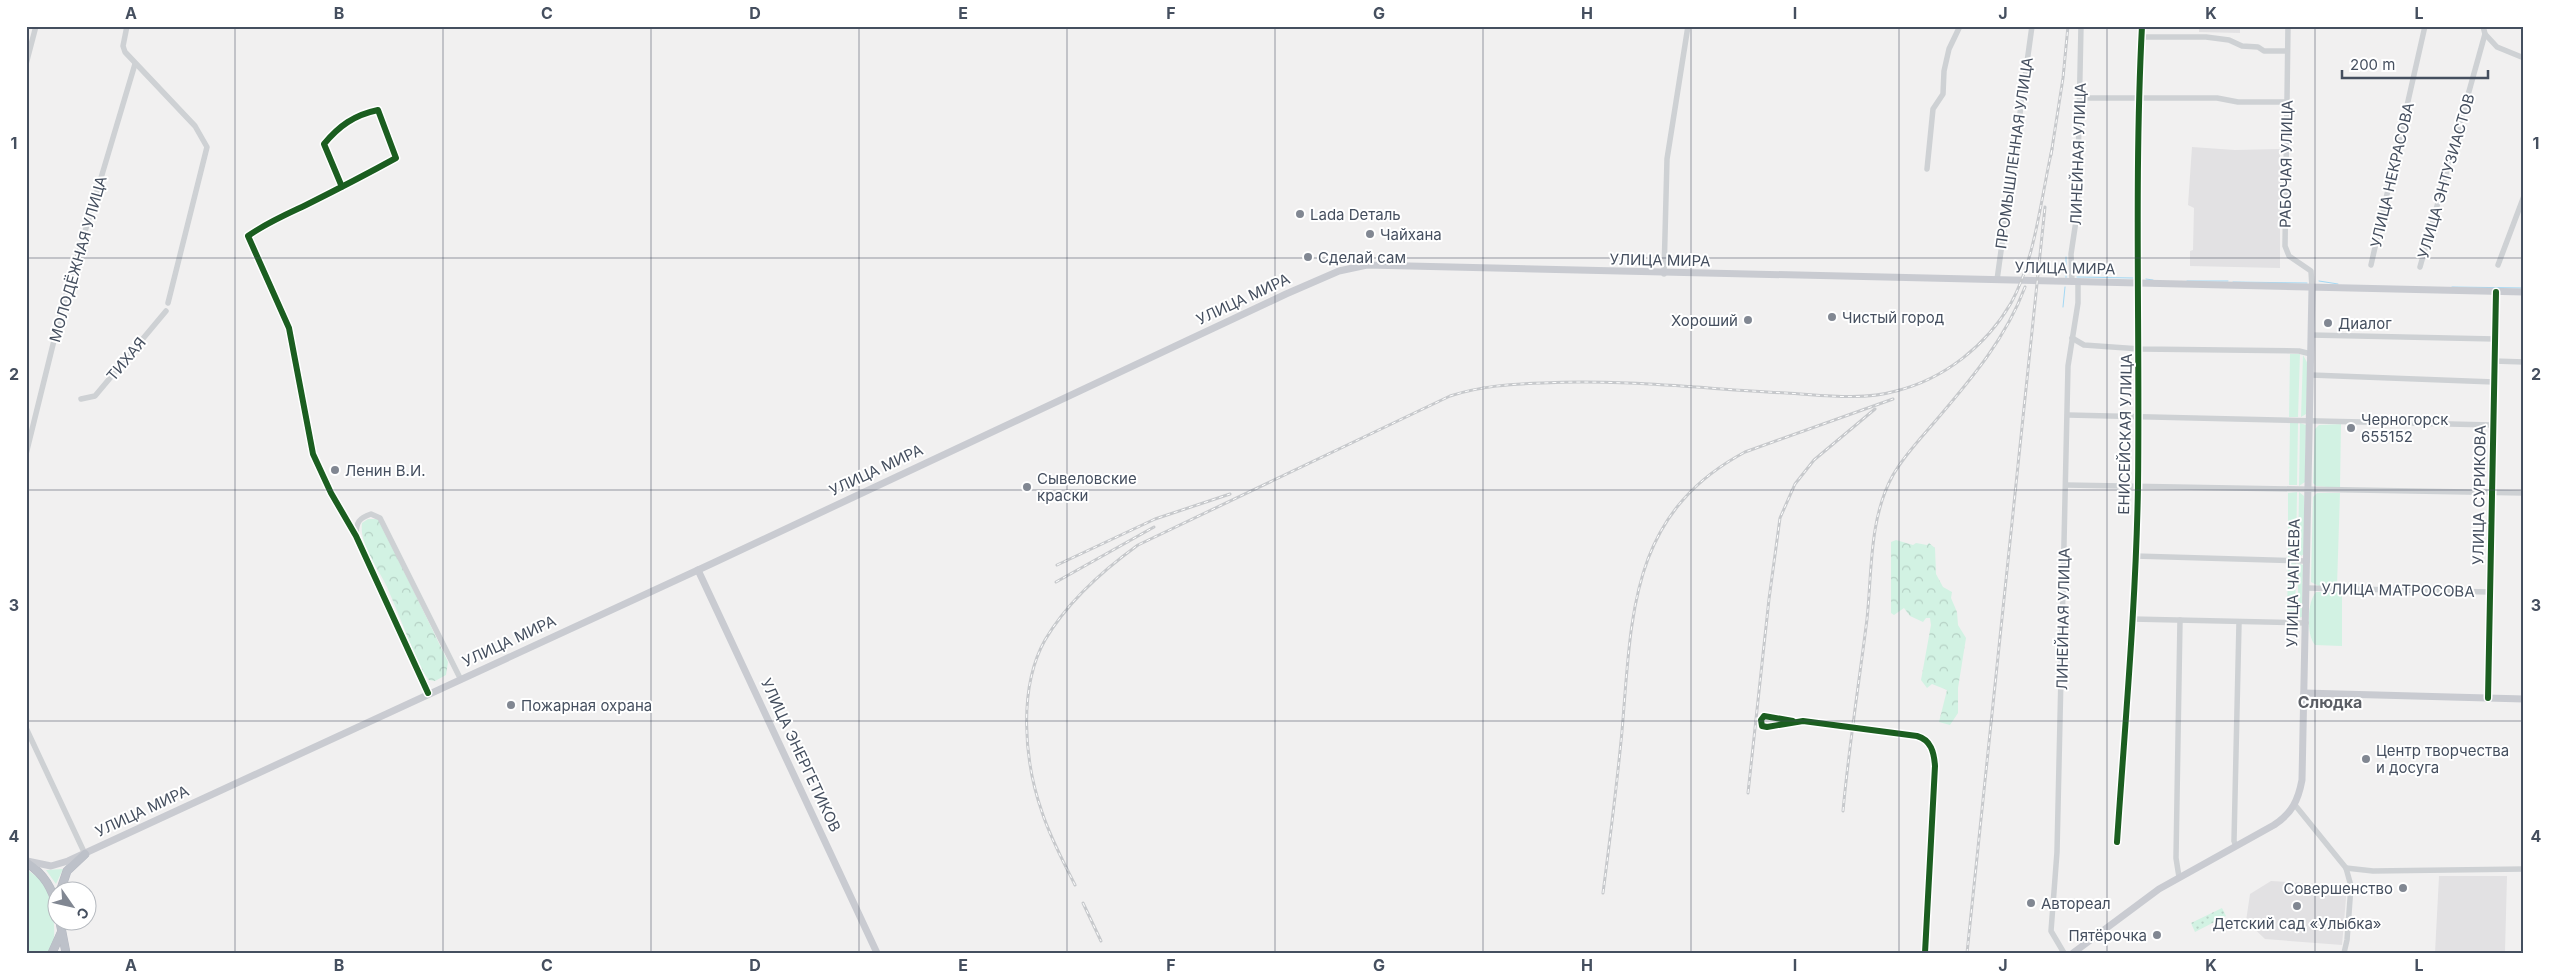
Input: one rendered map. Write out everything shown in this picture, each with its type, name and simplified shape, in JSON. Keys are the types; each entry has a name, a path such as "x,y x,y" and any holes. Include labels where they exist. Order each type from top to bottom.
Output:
{"highway":[{"path":"63,882 67,871 85,854"},
{"path":"26,862 39,871 48,883"},
{"path":"52,953 62,932"},
{"path":"62,932 66,953"}],"main road":[{"name":"УЛИЦА МИРА","path":"26,862 51,866 85,854 460,678 698,570 1002,426 1339,271 1367,265 1664,274 2524,292"},
{"name":"УЛИЦА ЧАПАЕВА","path":"2073,953 2139,902 2179,877 2274,825 2284,818 2295,805 2302,780 2312,288"},
{"name":"УЛИЦА ЭНЕРГЕТИКОВ","path":"698,570 878,953"},
{"path":"2304,693 2524,698"}],"street":[{"path":"26,64 36,26"},
{"path":"127,26 123,46 125,52 195,126 207,147 168,302"},
{"path":"1664,274 1667,159 1688,26"},
{"path":"1927,169 1933,109 1943,94 1944,70 1949,49 1960,26"},
{"name":"ПРОМЫШЛЕННАЯ УЛИЦА","path":"1997,280 2032,26"},
{"name":"ЛИНЕЙНАЯ УЛИЦА","path":"2064,953 2051,931 2057,852 2068,366 2072,338 2075,282 2071,254 2077,214 2081,98 2081,26"},
{"name":"ЕНИСЕЙСКАЯ УЛИЦА","path":"2117,842 2132,619 2138,488 2140,348 2138,283 2142,26"},
{"name":"РАБОЧАЯ УЛИЦА","path":"2288,26 2285,246 2289,256 2311,271"},
{"name":"УЛИЦА НЕКРАСОВА","path":"2371,265 2425,26"},
{"name":"УЛИЦА ЭНТУЗИАСТОВ","path":"2420,267 2485,34 2483,26"},
{"path":"2485,34 2497,47 2524,58"},
{"path":"2141,37 2206,36 2228,40 2242,46 2258,47 2264,51 2287,51"},
{"name":"МОЛОДЁЖНАЯ УЛИЦА","path":"26,454 61,312 136,64"},
{"path":"2081,98 2217,98 2238,102 2286,102"},
{"path":"342,187 324,144 339,127 363,113 378,110 396,158 342,187 248,236 289,328 312,454 331,493 356,536 428,694"},
{"path":"2498,265 2524,196"},
{"path":"2312,288 2311,271 2318,268"},
{"name":"УЛИЦА СУРИКОВА","path":"2488,698 2496,292"},
{"name":"ТИХАЯ","path":"81,399 95,396 166,311"},
{"path":"2311,335 2495,339"},
{"path":"2072,338 2084,345 2299,351 2311,354"},
{"path":"2494,361 2524,362"},
{"path":"2311,375 2494,382"},
{"path":"2068,415 2493,425"},
{"path":"2066,485 2138,488 2524,493"},
{"path":"356,536 356,524 361,518 372,514 380,518 460,678"},
{"path":"2135,556 2307,560"},
{"name":"УЛИЦА МАТРОСОВА","path":"2306,588 2490,592"},
{"path":"2132,619 2239,623 2306,623"},
{"path":"2179,877 2176,858 2180,620"},
{"path":"2236,846 2234,841 2239,623"},
{"path":"1793,721 1767,727 1762,726 1761,720 1764,716 1769,715 1793,721 1917,736 1927,740 1930,745 1935,766 1925,953"},
{"path":"26,728 85,854"},
{"path":"2295,805 2346,868 2351,886 2347,940 2344,953"},
{"path":"2346,868 2373,870 2524,869"}],"shaded area":[{"path":"2199,26 2240,26 2240,33 2199,32"},
{"path":"2192,147 2235,150 2280,149 2280,268 2190,266 2190,251 2193,250 2194,208 2188,205"},
{"path":"2439,876 2507,876 2505,953 2435,953"},
{"name":"Детский сад «Улыбка»","path":"2271,881 2347,886 2342,945 2265,939 2246,921 2250,894"}],"green space":[{"path":"2290,354 2300,354 2298,417 2289,417"},
{"path":"2303,355 2308,364 2306,414 2301,417"},
{"path":"2290,423 2298,423 2297,485 2289,485"},
{"path":"2300,423 2306,425 2305,482 2299,486"},
{"path":"2341,424 2340,488 2316,486 2313,483 2315,429 2319,425"},
{"path":"2297,492 2296,557 2288,558 2288,493"},
{"path":"2299,492 2304,496 2304,554 2298,558"},
{"path":"2317,493 2340,493 2337,586 2319,586 2311,582 2313,497"},
{"path":"368,519 379,519 448,662 446,675 435,681 429,680 421,669 387,587 366,547 363,539 362,523"},
{"path":"1896,540 1913,545 1916,543 1927,545 1929,543 1935,548 1936,574 1943,587 1952,592 1951,598 1957,612 1958,625 1966,638 1958,688 1958,713 1950,725 1939,722 1947,690 1932,684 1927,688 1921,680 1931,625 1930,618 1926,618 1923,622 1910,616 1904,608 1894,615 1891,613 1891,542"},
{"path":"2288,563 2296,563 2295,618 2287,618"},
{"path":"2298,563 2303,565 2302,617 2298,618"},
{"path":"2316,592 2342,592 2342,646 2315,645 2312,640 2309,626 2309,611"},
{"path":"26,869 36,876 47,891 48,932 54,932 54,934 51,949 46,953 26,952"},
{"path":"63,869 57,882 55,882 46,870"},
{"path":"2222,908 2226,916 2195,932 2191,923"}],"waterway":[{"path":"2066,257 2066,278"},
{"path":"2077,277 2133,278"},
{"path":"2146,279 2153,280"},
{"path":"2187,281 2228,281"},
{"path":"2319,281 2338,284"},
{"path":"2233,282 2307,283"},
{"path":"2063,307 2065,287"},
{"path":"2452,287 2524,288"}],"railway":[{"path":"2051,155 2063,78 2068,26"},
{"path":"1075,885 1045,821 1031,770 1027,725 1027,702 1031,680 1036,659 1045,640 1064,612 1099,576 1138,545 1450,396 1473,390 1519,384 1604,382 1855,397 1883,394 1914,386 1962,359 1989,333 2011,303 2026,268 2032,248 2052,149"},
{"path":"1967,953 2045,207"},
{"path":"1843,811 1867,619 1873,546 1885,492 1903,460 1987,357 2008,323 2025,287"},
{"path":"1603,893 1618,772 1629,647 1635,608 1644,571 1658,537 1678,505 1707,477 1745,452 1893,399"},
{"path":"1748,793 1769,599 1780,518 1795,484 1814,460 1875,409"},
{"path":"1057,565 1155,519 1230,494"},
{"path":"1056,582 1154,527"},
{"path":"1083,903 1101,941"}],"cycle path":[{"path":"2117,842 2133,619 2137,530 2138,141 2142,26"},
{"path":"342,187 324,144 335,132 354,118 378,110 396,158 329,194 269,223 248,236 289,328 313,454 331,493 356,536 428,693"},
{"path":"2488,698 2496,292"},
{"path":"1793,721 1764,716 1761,720 1762,726 1767,727 1803,721 1917,736 1926,740 1931,747 1935,766 1925,953"}],"place":[{"name":"Lada Dеталь","path":"1300,214"},
{"name":"Чайхана","path":"1370,234"},
{"name":"Сделай сам","path":"1308,257"},
{"name":"Чистый город","path":"1832,317"},
{"name":"Хороший","path":"1748,320"},
{"name":"Диалог","path":"2328,323"},
{"name":"Черногорск 655152","path":"2351,428"},
{"name":"Ленин В.И.","path":"335,470"},
{"name":"Сывеловские краски","path":"1027,487"},
{"name":"Пожарная охрана","path":"511,705"},
{"name":"Центр творчества и досуга","path":"2366,759"},
{"name":"Совершенство","path":"2403,888"},
{"name":"Автореал","path":"2031,903"},
{"name":"Детский сад «Улыбка»","path":"2297,906"},
{"name":"Пятёрочка","path":"2157,935"}],"district":[{"name":"Слюдка","path":"2330,702"}]}
